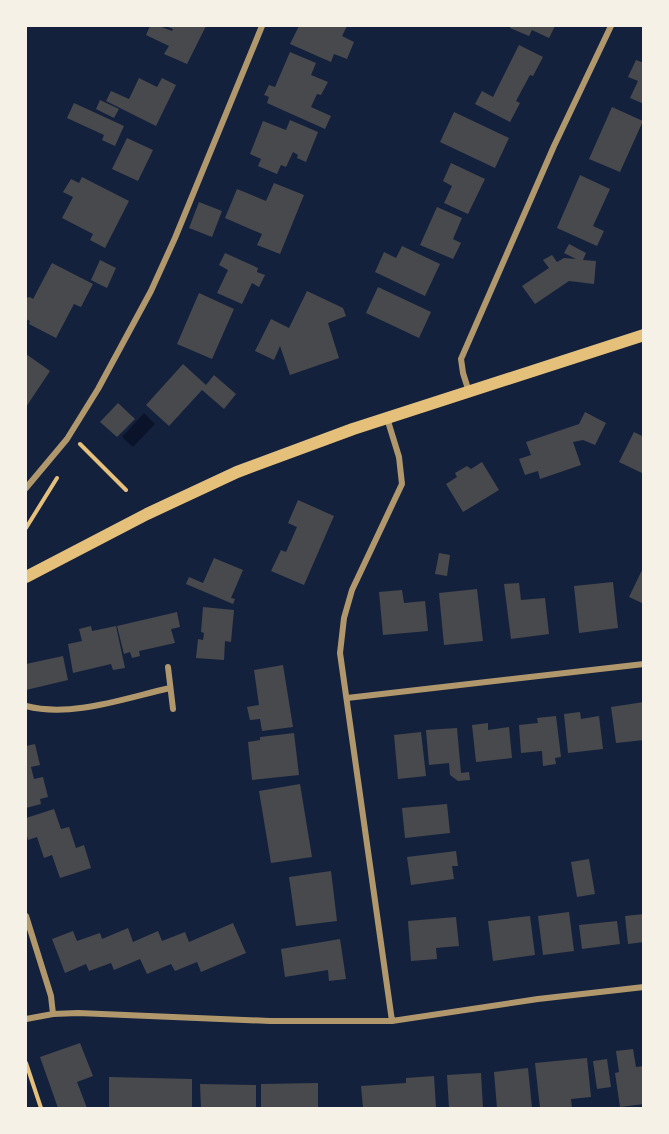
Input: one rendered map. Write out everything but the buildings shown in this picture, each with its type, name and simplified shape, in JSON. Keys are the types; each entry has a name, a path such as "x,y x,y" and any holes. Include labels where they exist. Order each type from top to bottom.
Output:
{"main road":[{"path":"26,577 147,514 237,472 387,417 644,335"}],"street":[{"path":"26,488 67,439 104,379 164,265 262,26"},
{"path":"469,392 461,359 554,146 610,26"},
{"path":"387,417 399,457 402,484 358,575 347,604 340,653 392,1021"},
{"path":"347,698 644,664"},
{"path":"168,667 173,709"},
{"path":"26,706 50,710 71,710 170,688"},
{"path":"26,916 51,996 53,1014"},
{"path":"26,1020 53,1014 78,1013 270,1021 392,1021 538,999 644,987"}],"path":[{"path":"67,439 80,443 126,490"},
{"path":"74,452 80,443"},
{"path":"26,528 62,471"},
{"path":"26,1064 41,1108"}],"water":[{"path":"144,413 155,424 133,447 122,437"}]}
